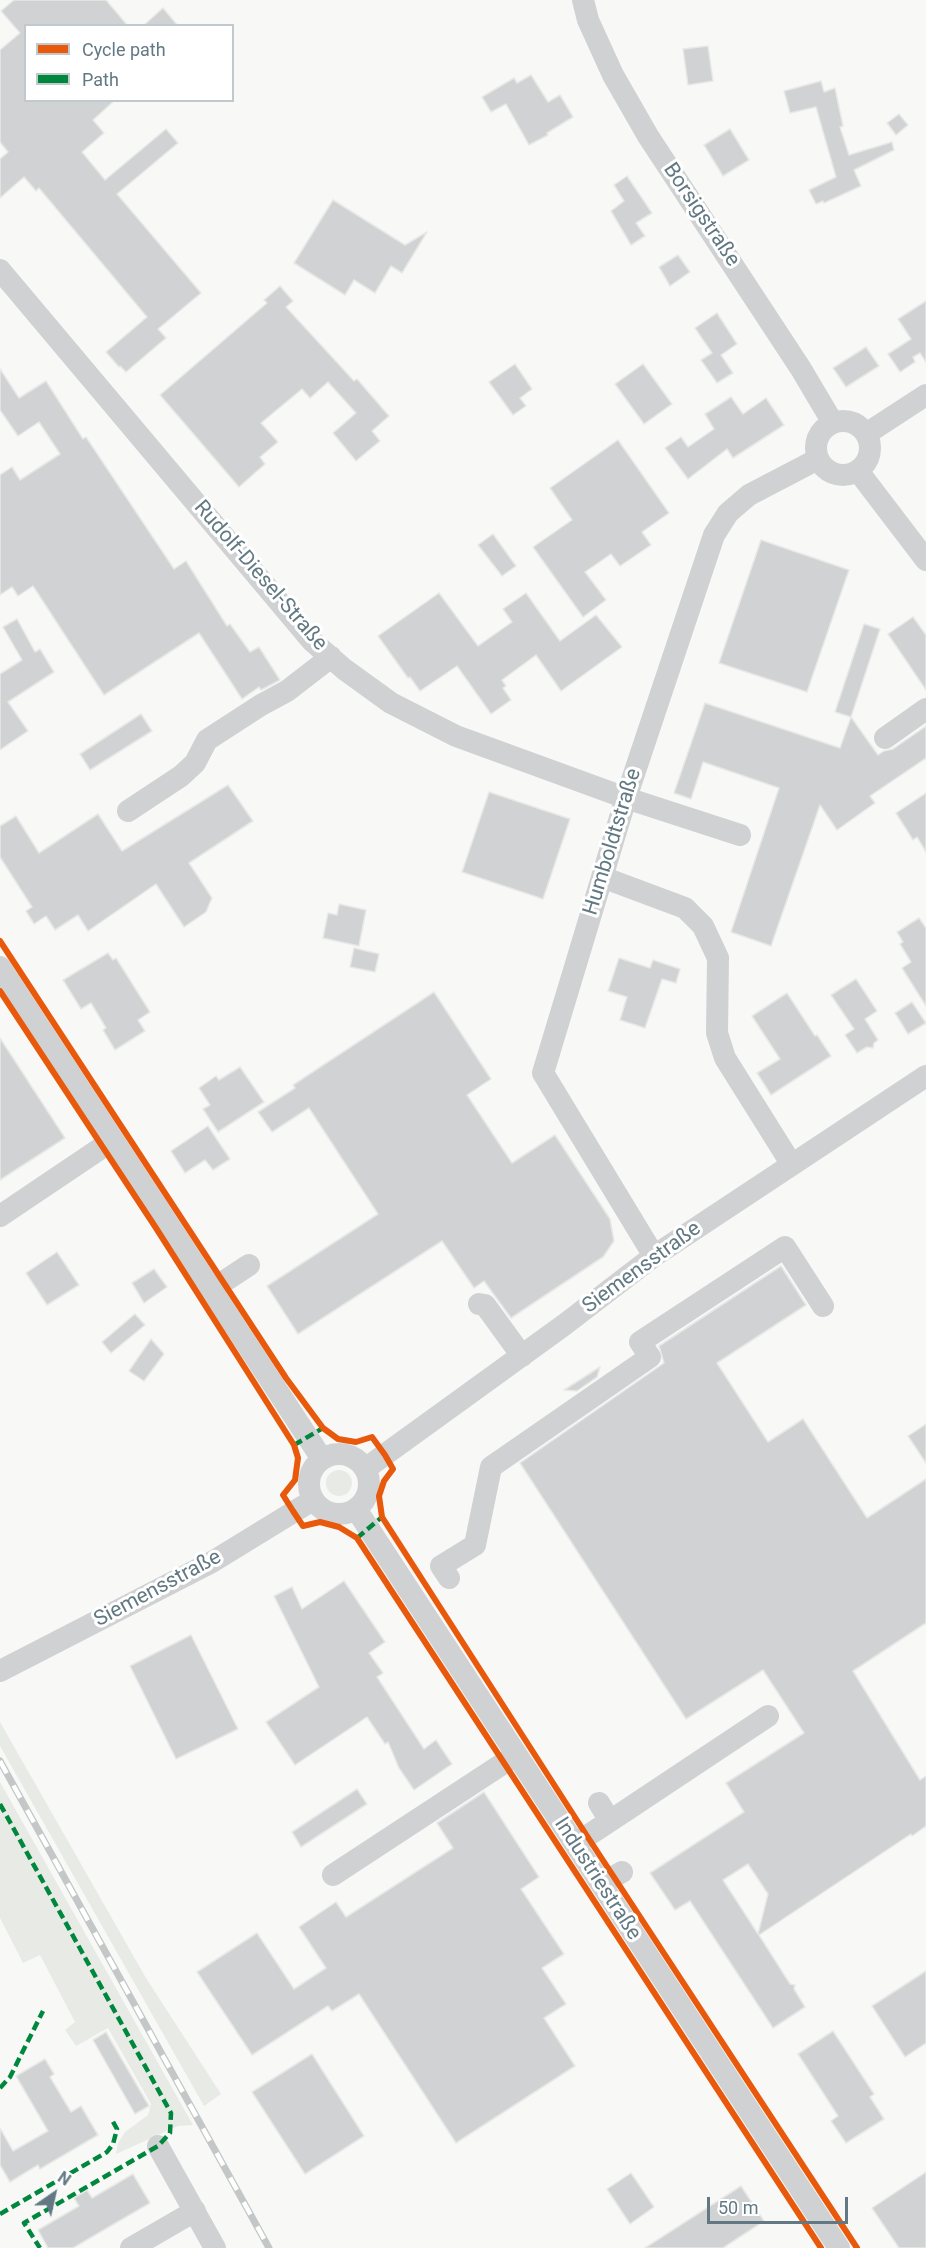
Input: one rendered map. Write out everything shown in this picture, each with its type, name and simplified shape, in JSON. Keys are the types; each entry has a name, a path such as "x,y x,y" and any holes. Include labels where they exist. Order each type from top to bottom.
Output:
{"street":[{"name":"Borsigstraße","path":"583,0 588,20 613,75 648,136 801,369 833,423"},
{"name":"Rudolf-Diesel-Straße","path":"0,270 312,641 391,703 456,736 626,798 741,834"},
{"path":"866,434 926,395"},
{"path":"842,421 851,423 860,427 866,434 869,442 868,458 858,471 843,475 835,474 828,471 818,459 817,442 820,434 833,423 842,421"},
{"name":"Humboldtstraße","path":"654,1256 543,1073 626,798 714,535 728,513 749,495 818,459"},
{"path":"858,471 926,560"},
{"path":"128,811 181,776 195,763 207,740 287,691 331,657"},
{"path":"885,738 926,709"},
{"path":"602,877 685,908 703,926 718,958 717,1033 725,1058 792,1165"},
{"path":"0,967 322,1459"},
{"name":"Siemensstraße","path":"365,1468 522,1356 654,1256 926,1076"},
{"path":"0,1216 113,1140"},
{"path":"449,1578 441,1566 475,1545 491,1467 650,1357 640,1342 785,1248 823,1306"},
{"path":"211,1290 249,1265"},
{"path":"479,1304 485,1305 522,1356"},
{"path":"337,1454 353,1457 365,1468 369,1483 366,1498 356,1509 340,1514 325,1511 313,1500 309,1485 312,1471 322,1459 337,1454"},
{"name":"Siemensstraße","path":"0,1671 212,1562 313,1500"},
{"name":"Industriestraße","path":"356,1509 839,2248"},
{"path":"574,1844 604,1812 768,1716"},
{"path":"333,1875 516,1755"},
{"path":"601,1884 622,1872"},
{"path":"158,2146 215,2248"},
{"path":"131,2248 195,2211"}],"shaded area":[{"path":"339,1470 348,1474 352,1483 348,1492 339,1496 330,1492 326,1483 330,1474"},
{"path":"0,1722 146,1978 221,2094 204,2106 0,1746"},
{"path":"0,1782 193,2125 178,2126 116,2154 118,2143 125,2132 148,2115 151,2104 108,2028 76,2046 65,2030 75,2022 40,1955 23,1963 0,1918"}],"building":[{"path":"14,0 106,0 126,24 24,24 24,102 113,102 93,120 104,133 82,152 105,180 166,129 178,143 117,194 201,293 158,329 166,338 126,372 106,352 147,317 39,188 36,191 24,177 0,198 0,159 8,152 0,142 0,50 20,33 1,11"},
{"path":"163,8 176,24 145,24"},
{"path":"708,46 713,81 688,85 683,49"},
{"path":"531,75 548,102 560,95 573,117 529,145 506,104 491,112 482,97 514,78 517,83"},
{"path":"821,81 824,92 835,88 843,126 840,127 849,155 892,142 894,150 854,170 861,186 824,203 823,201 816,204 809,190 836,177 816,107 790,113 784,91"},
{"path":"899,114 908,125 896,135 887,123"},
{"path":"730,129 749,160 723,176 704,145"},
{"path":"627,176 652,213 636,223 645,236 631,245 611,211 624,201 614,185"},
{"path":"333,200 405,245 427,232 402,273 391,266 375,293 354,280 345,295 294,263"},
{"path":"678,255 690,272 670,286 659,267"},
{"path":"280,286 293,301 286,307 354,381 357,379 389,416 372,431 380,441 356,461 333,433 356,413 328,382 310,398 302,389 261,423 278,442 260,457 265,464 239,487 160,395 267,303 264,300"},
{"path":"926,301 926,362 920,353 913,357 915,362 900,372 888,354 911,339 898,319"},
{"path":"717,313 737,344 721,355 733,373 717,383 701,360 712,353 695,328"},
{"path":"866,347 879,366 846,387 833,368"},
{"path":"515,364 532,389 520,398 526,406 513,415 489,382"},
{"path":"643,364 672,404 644,424 615,384"},
{"path":"0,369 19,398 46,381 83,439 86,437 174,569 186,561 227,626 230,624 250,652 259,647 280,680 261,690 259,687 242,699 199,633 104,695 33,586 18,596 12,587 0,595 0,475 12,467 20,480 60,454 39,422 18,436 0,410"},
{"path":"731,397 743,414 766,398 784,425 733,458 727,449 688,479 665,448 681,437 688,447 714,429 705,414"},
{"path":"618,440 669,513 642,532 651,545 620,566 611,554 585,572 606,600 583,617 533,547 572,520 550,488"},
{"path":"493,534 516,566 502,576 478,545"},
{"path":"761,540 849,570 807,692 719,663"},
{"path":"439,593 478,646 512,622 503,609 526,593 560,641 596,615 622,647 561,691 536,655 502,680 506,686 503,688 511,700 491,714 457,666 420,691 378,636"},
{"path":"913,617 926,635 926,690 888,634"},
{"path":"17,619 35,652 40,649 54,672 8,702 28,731 0,750 0,674 22,660 3,627"},
{"path":"864,624 880,629 851,717 835,712"},
{"path":"705,703 840,748 851,717 878,755 893,749 926,726 926,758 870,796 875,803 837,830 820,805 771,946 731,932 779,788 703,762 691,799 674,793"},
{"path":"141,714 152,731 90,770 80,754"},
{"path":"228,785 253,821 189,863 212,898 206,912 184,927 156,884 88,931 78,915 55,930 46,916 34,924 26,911 32,907 0,857 0,826 16,816 39,853 98,814 122,851"},
{"path":"489,792 570,819 543,899 462,872"},
{"path":"926,793 926,852 917,837 913,840 896,813"},
{"path":"339,904 366,910 359,946 323,938 328,913 337,915"},
{"path":"919,918 926,928 926,1006 902,968 911,962 900,944 903,942 897,932"},
{"path":"354,948 379,954 375,972 350,967"},
{"path":"108,953 113,960 116,958 150,1012 138,1020 145,1031 115,1050 103,1030 106,1028 91,1003 81,1009 63,980"},
{"path":"619,958 650,968 653,960 680,969 676,983 662,979 645,1028 620,1020 627,997 608,991"},
{"path":"856,979 877,1011 865,1019 878,1040 874,1043 873,1048 867,1047 857,1053 845,1035 854,1029 831,995"},
{"path":"434,992 491,1079 467,1095 512,1163 555,1135 610,1219 614,1241 603,1257 511,1318 484,1281 474,1288 442,1241 298,1334 267,1286 378,1214 309,1108 272,1132 258,1112 295,1088 293,1085"},
{"path":"787,993 831,1056 771,1095 757,1073 780,1059 752,1016"},
{"path":"912,1002 926,1023 908,1034 895,1013"},
{"path":"0,1038 65,1138 0,1180"},
{"path":"240,1067 264,1102 218,1132 203,1109 210,1105 199,1088 216,1076 219,1080"},
{"path":"208,1126 230,1159 213,1170 205,1160 185,1173 171,1151"},
{"path":"57,1252 79,1285 47,1305 26,1273"},
{"path":"781,1266 806,1305 717,1363 768,1442 803,1419 867,1518 926,1479 926,1623 853,1671 920,1780 926,1776 926,1826 759,1935 790,1984 795,1985 794,1989 805,2007 773,2028 690,1901 675,1910 650,1873 744,1812 726,1783 804,1733 763,1670 686,1719 520,1463 664,1363 659,1346","holes":["748,1864 768,1894 758,1934 723,1880"]},
{"path":"154,1269 167,1287 144,1303 132,1283"},
{"path":"135,1314 145,1325 111,1353 102,1342"},
{"path":"151,1339 164,1354 144,1381 129,1371"},
{"path":"600,1367 597,1377 577,1391 564,1390"},
{"path":"926,1424 926,1463 908,1436"},
{"path":"344,1581 385,1642 369,1653 383,1673 377,1677 424,1749 436,1740 452,1764 414,1790 399,1768 388,1742 385,1744 367,1717 295,1765 266,1722 319,1687 274,1596 292,1587 302,1609"},
{"path":"191,1635 238,1729 176,1759 130,1666"},
{"path":"357,1789 367,1804 301,1847 292,1832"},
{"path":"484,1792 539,1877 521,1889 564,1954 542,1968 566,2004 544,2018 575,2066 456,2143 359,1994 332,2011 328,2006 252,2055 197,1972 257,1933 294,1989 326,1968 299,1927 336,1902 346,1917 453,1848 437,1823"},
{"path":"926,1971 926,2043 905,2057 872,2006"},
{"path":"833,2031 874,2094 870,2097 884,2119 846,2143 831,2121 838,2116 798,2054"},
{"path":"106,2032 149,2106 135,2114 93,2040"},
{"path":"312,2054 364,2136 305,2174 252,2092"},
{"path":"45,2059 54,2074 50,2077 71,2112 81,2106 98,2135 40,2169 38,2165 10,2182 0,2165 0,2128 13,2151 48,2131 16,2076"},
{"path":"926,2172 926,2248 899,2248 872,2208"},
{"path":"631,2173 654,2207 630,2224 607,2189"},
{"path":"133,2174 150,2203 73,2248 48,2248 38,2230 79,2206 74,2198 87,2190 92,2198"},
{"path":"741,2186 764,2221 723,2248 645,2248"}],"railway":[{"path":"0,1761 269,2248"}],"marked path":[{"path":"294,1445 323,1428"},
{"path":"357,1538 382,1517"},
{"path":"0,1804 171,2113 170,2133 158,2146 24,2223 40,2248"},
{"path":"0,2088 10,2077 43,2011"},
{"path":"0,2214 107,2152 113,2144 117,2129 111,2118"}],"cycle path":[{"path":"0,941 286,1378 323,1428 338,1439 356,1442 372,1437 385,1455 393,1469 384,1481 379,1496 382,1517 587,1836 857,2248"},
{"path":"0,991 156,1228 294,1445 298,1458 295,1480 283,1495 293,1511 303,1526 320,1522 339,1527 357,1538 821,2248"}]}
